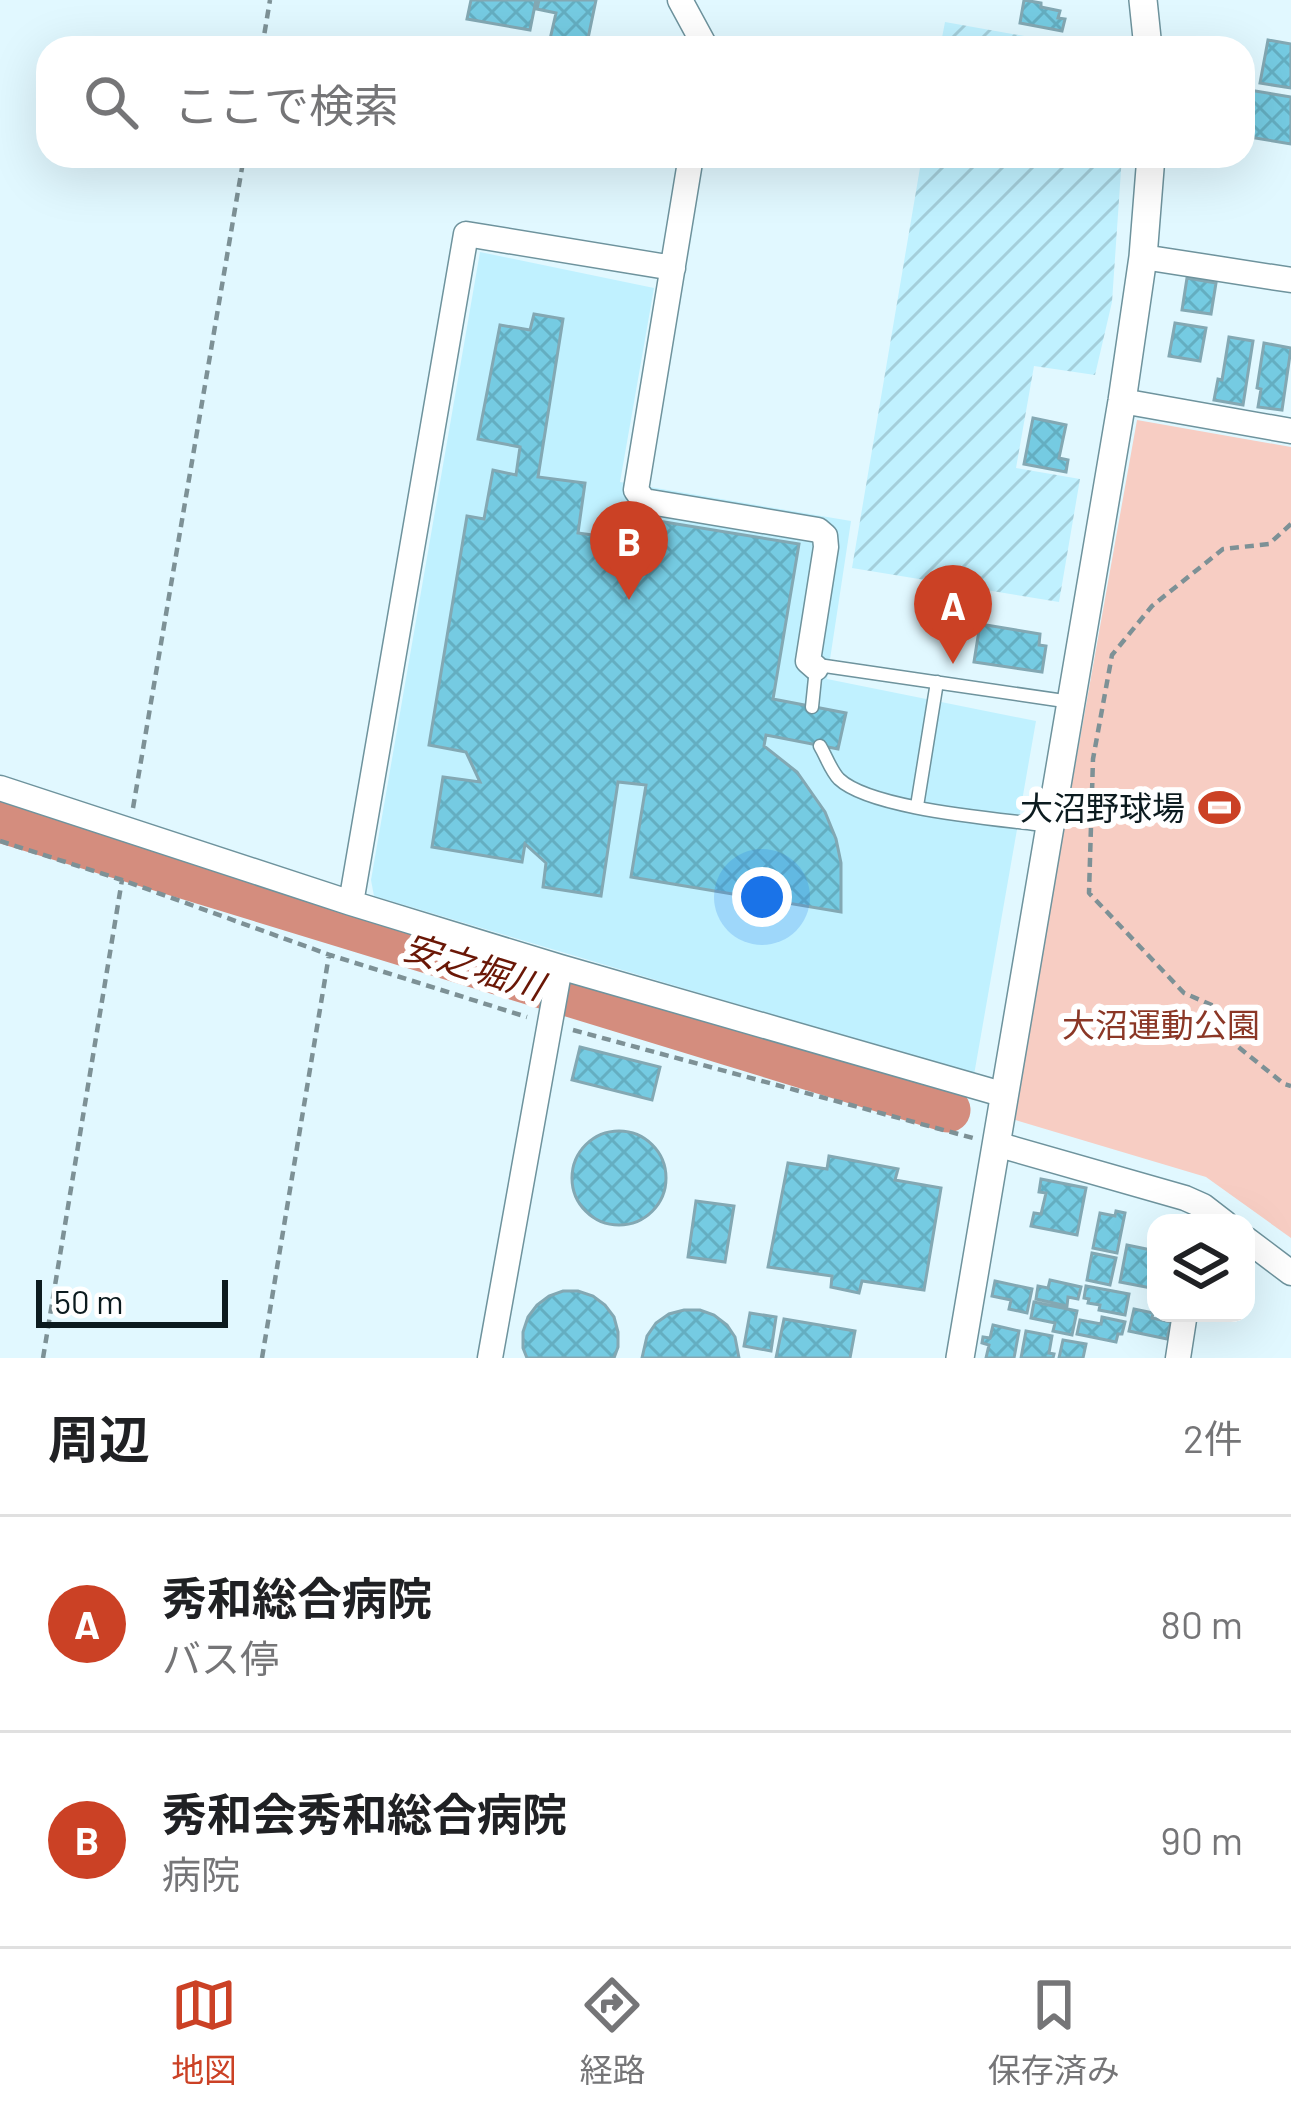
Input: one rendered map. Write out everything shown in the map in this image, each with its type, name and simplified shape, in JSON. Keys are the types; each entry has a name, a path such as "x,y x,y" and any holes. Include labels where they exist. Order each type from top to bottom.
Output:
{"street":[{"path":"680,0 700,36"},
{"path":"1143,0 1147,36"},
{"path":"690,168 636,490 644,502 818,530 826,547 808,661 815,668"},
{"path":"960,1358 1122,401 1150,168"},
{"path":"350,904 466,234 673,268"},
{"path":"1143,256 1291,280"},
{"path":"1122,401 1291,430"},
{"path":"0,788 350,904 1005,1095"},
{"path":"490,1358 560,967"},
{"path":"996,1144 1185,1198 1200,1214"},
{"path":"1255,1246 1291,1273"},
{"path":"1178,1358 1184,1322"}],"lane":[{"path":"812,707 815,668 825,666 1072,703"},
{"path":"917,806 937,682"},
{"path":"820,746 836,777 860,793 1051,826"}],"path":[{"path":"264,36 270,0"},
{"path":"129,831 242,168"},
{"path":"1291,524 1269,544 1223,549 1152,606 1112,656 1093,759 1089,893 1184,993 1216,1007 1231,1041 1291,1086"},
{"path":"0,841 329,955 548,1024 996,1144"},
{"path":"43,1358 122,880"},
{"path":"262,1358 329,955"}],"shaded area":[{"path":"945,22 1024,36 942,36"},
{"path":"920,168 1121,168 1112,302 1095,375 1034,366 1016,468 1080,479 1059,602 852,568"},
{"path":"480,252 654,288 620,482 851,521 827,679 1036,721 974,1075 374,896 371,880"}],"green space":[{"name":"大沼運動公園","path":"1137,420 1291,447 1291,1238 1206,1177 1012,1119"}],"building":[{"path":"471,0 536,0 530,30 467,19"},
{"path":"539,0 596,0 588,36 551,36 556,13 537,9"},
{"path":"1024,0 1060,11 1058,18 1065,19 1062,31 1020,23"},
{"path":"1268,40 1291,44 1291,88 1260,83"},
{"path":"1255,91 1291,97 1291,144 1255,138"},
{"path":"1187,278 1216,283 1211,314 1182,310"},
{"path":"534,314 563,319 538,477 585,483 578,533 636,541 640,518 799,544 773,699 846,713 838,749 766,735 764,746 797,772 825,812 841,863 841,912 631,877 646,785 618,782 601,896 543,887 546,863 525,844 522,862 432,847 443,777 480,782 466,752 429,745 467,516 484,519 493,470 516,475 520,447 478,439 500,325 530,330"},
{"path":"1175,323 1206,328 1200,361 1169,356"},
{"path":"1229,337 1253,341 1243,405 1214,400"},
{"path":"1264,343 1291,348 1282,410 1258,407"},
{"path":"1033,418 1066,425 1059,458 1068,460 1066,472 1024,464"},
{"path":"980,624 1040,634 1039,645 1046,646 1042,672 974,662"},
{"path":"580,1047 660,1067 652,1100 572,1080"},
{"path":"619,1131 652,1145 666,1178 652,1211 619,1225 586,1211 572,1178 586,1145"},
{"path":"829,1156 898,1169 895,1180 941,1188 924,1290 862,1281 859,1293 831,1287 832,1276 768,1267 788,1163 827,1169"},
{"path":"1041,1179 1086,1188 1077,1235 1031,1226 1034,1213 1041,1214 1046,1193 1039,1192"},
{"path":"696,1201 734,1206 725,1262 688,1257"},
{"path":"1116,1211 1125,1213 1117,1253 1093,1248 1100,1213 1115,1216"},
{"path":"1127,1245 1147,1249 1147,1287 1120,1282"},
{"path":"1092,1253 1116,1258 1110,1285 1087,1280"},
{"path":"1050,1280 1081,1287 1078,1299 1068,1297 1067,1306 1036,1299 1038,1286 1048,1288"},
{"path":"995,1281 1032,1289 1027,1313 1009,1309 1011,1300 992,1296"},
{"path":"1086,1286 1129,1294 1125,1315 1088,1303"},
{"path":"563,1291 593,1296 605,1305 618,1332 614,1358 527,1358 523,1332 528,1317 549,1296"},
{"path":"1034,1302 1077,1311 1072,1335 1053,1331 1055,1323 1031,1318"},
{"path":"1134,1309 1147,1312 1147,1322 1171,1322 1167,1339 1129,1331"},
{"path":"684,1310 700,1310 727,1325 739,1358 642,1358 656,1323"},
{"path":"750,1313 776,1317 771,1351 744,1346"},
{"path":"1102,1317 1125,1322 1116,1342 1077,1334 1080,1320 1101,1324"},
{"path":"784,1319 855,1331 850,1358 776,1358"},
{"path":"993,1325 1019,1331 1014,1358 986,1358 989,1345 982,1343 983,1337 990,1338"},
{"path":"1026,1331 1052,1336 1049,1353 1053,1358 1021,1358"},
{"path":"1063,1340 1086,1344 1083,1358 1059,1358"}],"waterway":[{"name":"安之堀川","path":"0,820 948,1110"}],"place":[{"name":"秀和会秀和総合病院","path":"629,600"},
{"name":"秀和総合病院","path":"953,664"},
{"name":"大沼野球場","path":"1219,807"}]}
